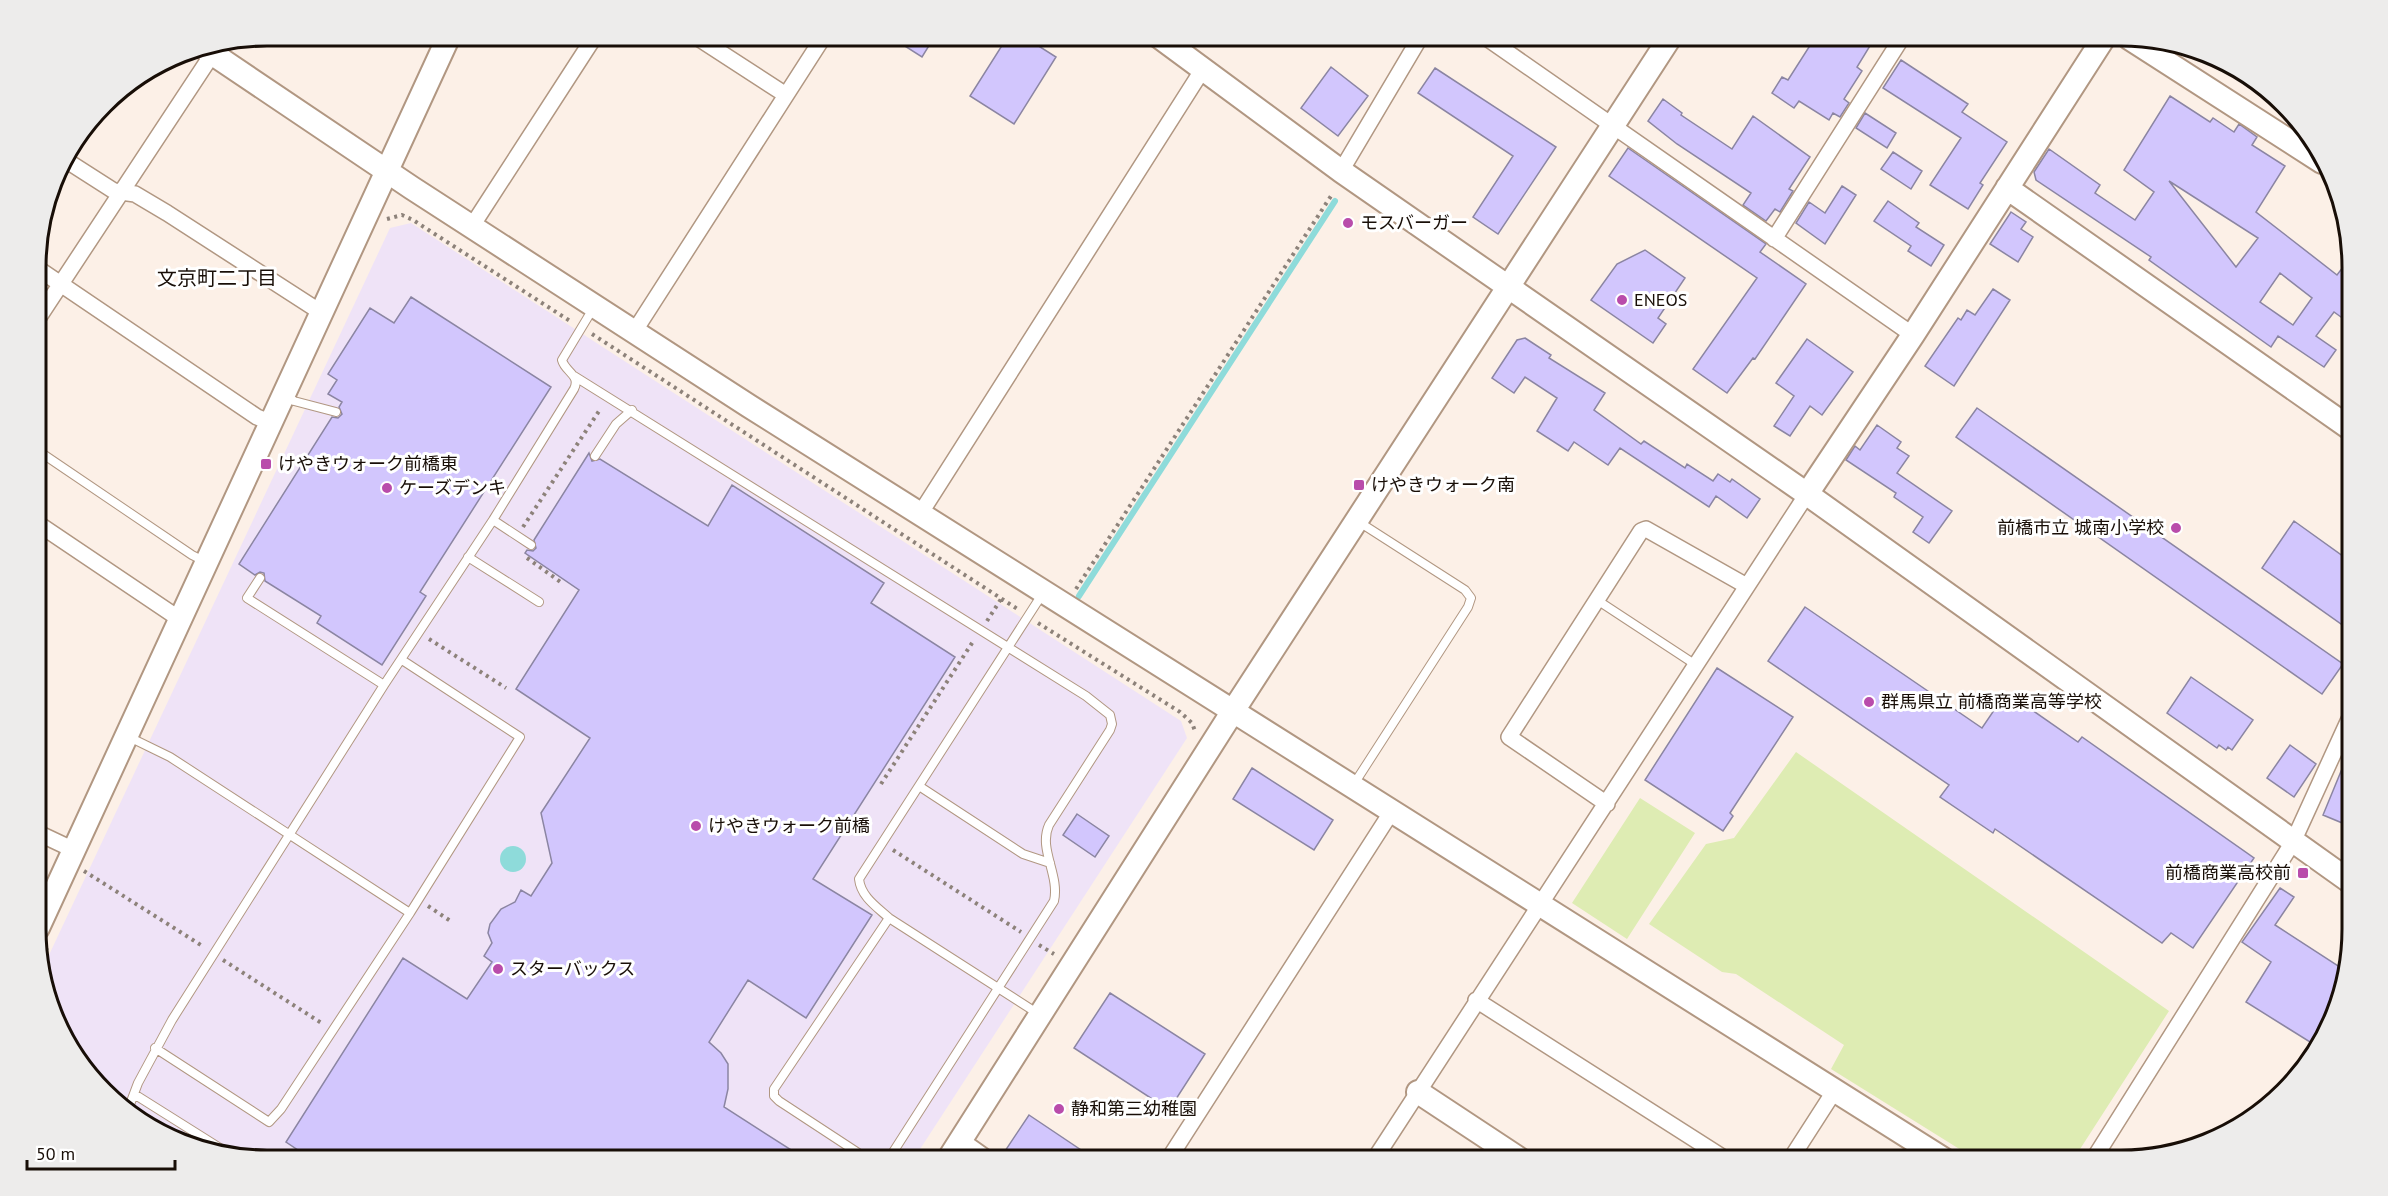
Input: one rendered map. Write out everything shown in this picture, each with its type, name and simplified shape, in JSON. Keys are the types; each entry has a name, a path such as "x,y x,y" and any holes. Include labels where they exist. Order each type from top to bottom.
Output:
{"street":[{"path":"46,931 81,855 127,736 444,46"},
{"path":"472,226 589,46"},
{"path":"710,46 786,95"},
{"path":"634,332 818,46"},
{"path":"1172,46 1341,171 1807,494 2342,876"},
{"path":"1341,171 1415,46"},
{"path":"1498,46 1913,335"},
{"path":"955,1150 1233,711 1665,46"},
{"path":"1774,239 1897,46"},
{"path":"1380,1150 1476,1000 1697,665 1745,585 1913,335 2099,46"},
{"path":"2144,48 2310,155"},
{"path":"216,53 387,171 594,307 1930,1150"},
{"path":"46,306 207,55"},
{"path":"920,514 1203,69"},
{"path":"72,164 114,191 135,194 322,313"},
{"path":"2007,188 2342,423"},
{"path":"46,274 257,417 272,423"},
{"path":"46,529 181,620"},
{"path":"1607,804 1509,738 1641,531 1646,529 1745,585"},
{"path":"2099,1150 2293,842 2342,735"},
{"path":"1174,1150 1392,811"},
{"path":"46,837 81,855"},
{"path":"1476,1000 1711,1150"},
{"path":"1796,1150 1835,1090"},
{"path":"1418,1092 1506,1150"}],"lane":[{"path":"594,307 562,360 563,365 574,376 621,403 1110,714 1107,735 1046,832 1045,837 1055,885 1054,901 894,1150"},
{"path":"131,1102 155,1048 574,389 576,385 574,376"},
{"path":"285,395 294,400 336,412"},
{"path":"595,456 616,424 632,410"},
{"path":"46,456 207,563"},
{"path":"492,520 531,545"},
{"path":"1353,787 1468,607 1471,598 1465,590 1358,521"},
{"path":"468,557 539,602"},
{"path":"260,578 247,598 384,685"},
{"path":"1041,1016 889,918 868,899 859,882 1044,592"},
{"path":"1597,600 1697,665"},
{"path":"155,1048 269,1122 281,1109 410,912 520,736 402,660"},
{"path":"127,736 170,757 410,912"},
{"path":"919,786 1023,854 1050,863"},
{"path":"854,1150 779,1101 774,1096 774,1089 889,918"},
{"path":"134,1094 210,1142"}],"path":[{"path":"1071,597 1331,196"},
{"path":"383,224 386,220 402,215 413,220 1188,718 1195,730 1194,735"},
{"path":"586,344 593,335"},
{"path":"562,583 511,547 608,396"},
{"path":"881,784 976,629 1001,599"},
{"path":"419,633 506,688"},
{"path":"882,843 1054,954"},
{"path":"79,881 81,855"},
{"path":"1047,964 1060,945"},
{"path":"928,1150 934,1140"}],"shaded area":[{"path":"411,223 1181,721 1187,738 919,1150 267,1150 238,1148 183,1133 133,1104 101,1074 76,1039 58,1000 48,957 390,228"}],"green space":[{"path":"1796,752 2169,1011 2079,1150 1961,1150 1831,1069 1844,1045 1736,974 1722,972 1649,924 1706,844 1734,838"},
{"path":"1640,798 1695,833 1627,939 1572,903"}],"water":[{"path":"513,846 522,850 526,859 522,868 513,872 504,868 500,859 504,850"}],"building":[{"path":"905,46 929,46 922,57"},
{"path":"1002,46 1039,46 1056,57 1014,124 970,96"},
{"path":"1810,46 1870,46 1857,67 1862,71 1844,99 1849,103 1840,117 1833,113 1829,120 1799,101 1794,108 1772,93 1782,77 1788,80"},
{"path":"1901,60 1968,104 1962,112 2007,142 1980,183 1983,185 1968,209 1930,185 1961,138 1883,88"},
{"path":"1331,67 1368,96 1338,136 1301,108"},
{"path":"1435,68 1556,147 1498,234 1473,217 1513,156 1418,93"},
{"path":"2170,96 2210,122 2213,118 2234,132 2239,124 2257,137 2252,145 2285,166 2256,212 2337,275 2342,268 2342,315 2341,317 2334,312 2316,336 2336,350 2324,367 2278,336 2271,347 2149,260 2151,257 2036,180 2034,172 2049,149 2100,185 2095,193 2135,220 2154,192 2124,170","holes":["2169,181 2258,238 2236,267","2280,273 2312,298 2293,325 2260,302"]},
{"path":"1663,99 1682,113 1681,115 1732,149 1753,116 1810,157 1789,189 1793,191 1780,212 1775,209 1766,221 1743,205 1751,193 1677,144 1648,121"},
{"path":"1865,113 1896,133 1887,148 1856,128"},
{"path":"1628,148 1766,244 1760,252 1806,284 1755,359 1753,358 1727,393 1693,369 1757,278 1609,176"},
{"path":"1893,152 1922,171 1911,189 1881,169"},
{"path":"1842,186 1856,195 1825,244 1796,223 1809,202 1825,213"},
{"path":"1888,201 1919,223 1916,227 1944,245 1931,266 1908,251 1911,246 1874,221"},
{"path":"2011,212 2026,222 2021,229 2033,237 2018,262 1990,244"},
{"path":"1645,250 1685,278 1658,318 1666,324 1653,343 1591,300 1617,264"},
{"path":"1993,289 2010,300 1954,386 1925,366 1958,318 1961,320 1967,310 1975,315"},
{"name":"ケーズデンキ","path":"411,297 551,387 420,592 426,596 382,665 317,623 321,616 265,581 264,573 260,572 255,575 239,564 332,417 338,418 342,414 339,407 342,402 328,394 337,380 328,374 370,308 394,323"},
{"path":"1525,338 1551,355 1549,358 1605,393 1594,410 1641,444 1644,441 1685,468 1687,464 1713,481 1718,474 1730,482 1732,479 1760,499 1747,518 1716,496 1709,507 1620,448 1608,465 1574,442 1568,451 1537,431 1557,398 1525,377 1514,393 1492,378 1517,340"},
{"path":"1807,339 1853,372 1822,415 1810,406 1790,436 1774,426 1794,396 1776,383"},
{"path":"1977,408 2342,665 2322,694 1956,437"},
{"path":"1877,425 1901,442 1897,448 1909,456 1897,473 1952,511 1929,543 1913,532 1923,517 1894,497 1896,493 1846,460 1855,446 1860,450"},
{"name":"けやきウォーク前橋","path":"589,453 592,461 600,459 708,526 732,485 884,583 871,603 955,657 813,879 872,915 806,1018 748,980 709,1042 721,1053 728,1064 728,1089 724,1107 791,1150 298,1150 286,1142 403,958 467,999 492,962 484,956 492,943 488,933 490,924 501,909 515,902 521,890 531,896 552,863 541,813 590,738 516,689 579,590 525,553 527,550 533,551 536,548 534,540"},
{"path":"2294,521 2342,556 2342,625 2262,568"},
{"path":"1805,607 1982,728 2003,697 2009,694 2078,742 2082,737 2254,858 2193,948 2171,933 2162,943 1995,829 1993,833 1940,797 1949,785 1768,661"},
{"path":"1717,668 1793,717 1730,813 1733,816 1723,831 1645,780"},
{"path":"2191,677 2253,720 2232,750 2228,747 2226,750 2219,745 2217,748 2167,713"},
{"path":"2290,745 2316,764 2294,797 2267,778"},
{"path":"1252,768 1333,820 1314,850 1233,799"},
{"path":"2342,769 2342,823 2323,815"},
{"path":"1077,814 1109,836 1095,857 1063,835"},
{"path":"2280,888 2294,897 2275,925 2338,966 2330,1000 2310,1042 2246,1002 2271,962 2242,942"},
{"path":"1110,993 1205,1054 1169,1110 1074,1048"},
{"path":"1029,1115 1081,1150 1006,1150"}],"waterway":[{"path":"1079,596 1335,201"}],"place":[{"name":"モスバーガー","path":"1348,223"},
{"name":"ENEOS","path":"1622,300"},
{"name":"けやきウォーク前橋東","path":"266,464"},
{"name":"けやきウォーク南","path":"1359,485"},
{"name":"ケーズデンキ","path":"387,488"},
{"name":"前橋市立 城南小学校","path":"2176,528"},
{"name":"群馬県立 前橋商業高等学校","path":"1869,702"},
{"name":"けやきウォーク前橋","path":"696,826"},
{"name":"前橋商業高校前","path":"2303,873"},
{"name":"スターバックス","path":"498,969"},
{"name":"静和第三幼稚園","path":"1059,1109"}],"district":[{"name":"文京町二丁目","path":"217,278"}]}
